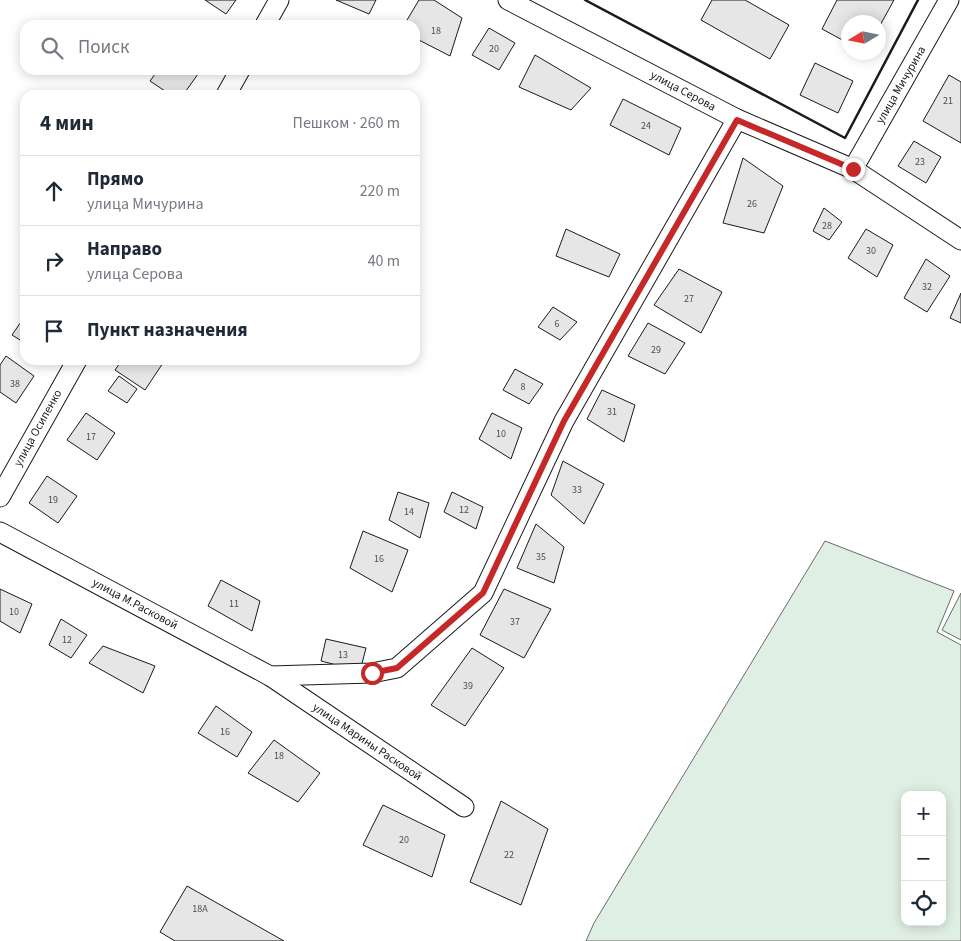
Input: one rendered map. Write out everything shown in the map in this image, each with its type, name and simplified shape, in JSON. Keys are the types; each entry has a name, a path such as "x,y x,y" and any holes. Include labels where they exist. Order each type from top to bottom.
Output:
{"street":[{"path":"268,20 279,0"},
{"name":"улица Серова","path":"508,0 737,120 853,169 961,240"},
{"name":"улица Мичурина","path":"853,169 949,0"},
{"path":"229,90 237,75"},
{"path":"270,676 372,673 397,668 483,593 564,421 737,120"},
{"name":"улица Осипенко","path":"0,497 74,365"},
{"name":"улица М.Расковой","path":"0,532 270,676"},
{"name":"улица Марины Расковой","path":"270,676 464,807"}],"green space":[{"path":"825,541 954,591 937,632 961,645 961,941 586,941 594,923"},
{"path":"961,593 961,640 942,630"}],"building":[{"path":"205,0 236,0 226,14"},
{"path":"336,0 376,0 369,14"},
{"path":"419,0 434,0 462,18 450,56 420,41 420,20 407,20"},
{"path":"712,0 745,0 789,25 770,59 701,20"},
{"path":"837,0 894,0 886,15 841,15 841,39 822,29"},
{"path":"489,28 515,43 499,70 472,55"},
{"path":"535,55 591,88 571,110 519,87"},
{"path":"815,63 853,81 838,113 800,95"},
{"path":"154,75 197,75 187,90 164,90 150,81"},
{"path":"949,75 961,82 961,143 923,121"},
{"path":"623,99 681,128 669,155 610,125"},
{"path":"914,141 941,157 926,183 898,166"},
{"path":"743,158 783,186 764,233 723,223"},
{"path":"824,208 842,222 829,240 813,231"},
{"path":"566,229 620,254 609,277 556,256"},
{"path":"866,229 893,245 877,277 848,258"},
{"path":"926,259 950,276 927,312 904,298"},
{"path":"679,269 722,292 701,333 654,305"},
{"path":"961,293 961,323 950,318"},
{"path":"553,307 577,322 560,340 538,327"},
{"path":"20,323 20,340 12,335"},
{"path":"648,323 685,343 665,374 628,356"},
{"path":"6,356 34,376 16,403 0,392 0,365"},
{"path":"118,365 162,365 145,390 115,370"},
{"path":"515,369 543,384 529,404 503,390"},
{"path":"119,376 137,389 127,403 108,391"},
{"path":"602,390 635,405 624,442 587,419"},
{"path":"86,413 115,433 97,460 67,440"},
{"path":"492,413 522,428 511,459 479,439"},
{"path":"563,461 604,484 584,524 551,495"},
{"path":"47,476 77,496 58,523 29,503"},
{"path":"398,492 429,503 420,538 389,520"},
{"path":"452,492 483,507 476,529 444,512"},
{"path":"536,524 564,547 554,583 517,568"},
{"path":"363,531 408,550 392,592 350,568"},
{"path":"221,580 260,601 252,631 208,606"},
{"path":"0,589 32,604 20,633 0,621"},
{"path":"504,589 551,609 524,658 480,635"},
{"path":"61,619 87,635 71,658 49,645"},
{"path":"326,639 366,648 360,671 321,661"},
{"path":"103,646 155,666 143,693 89,663"},
{"path":"472,648 504,668 465,726 431,705"},
{"path":"216,706 252,732 237,757 198,733"},
{"path":"274,740 320,773 298,802 248,773"},
{"path":"501,801 548,829 521,905 470,882"},
{"path":"383,805 445,835 432,877 363,845"},
{"path":"187,886 284,941 175,941 160,932"}],"wall":[{"path":"585,0 845,138 918,0"}],"route":[{"path":"372,673 397,668 483,593 564,421 737,120 853,169"}]}
